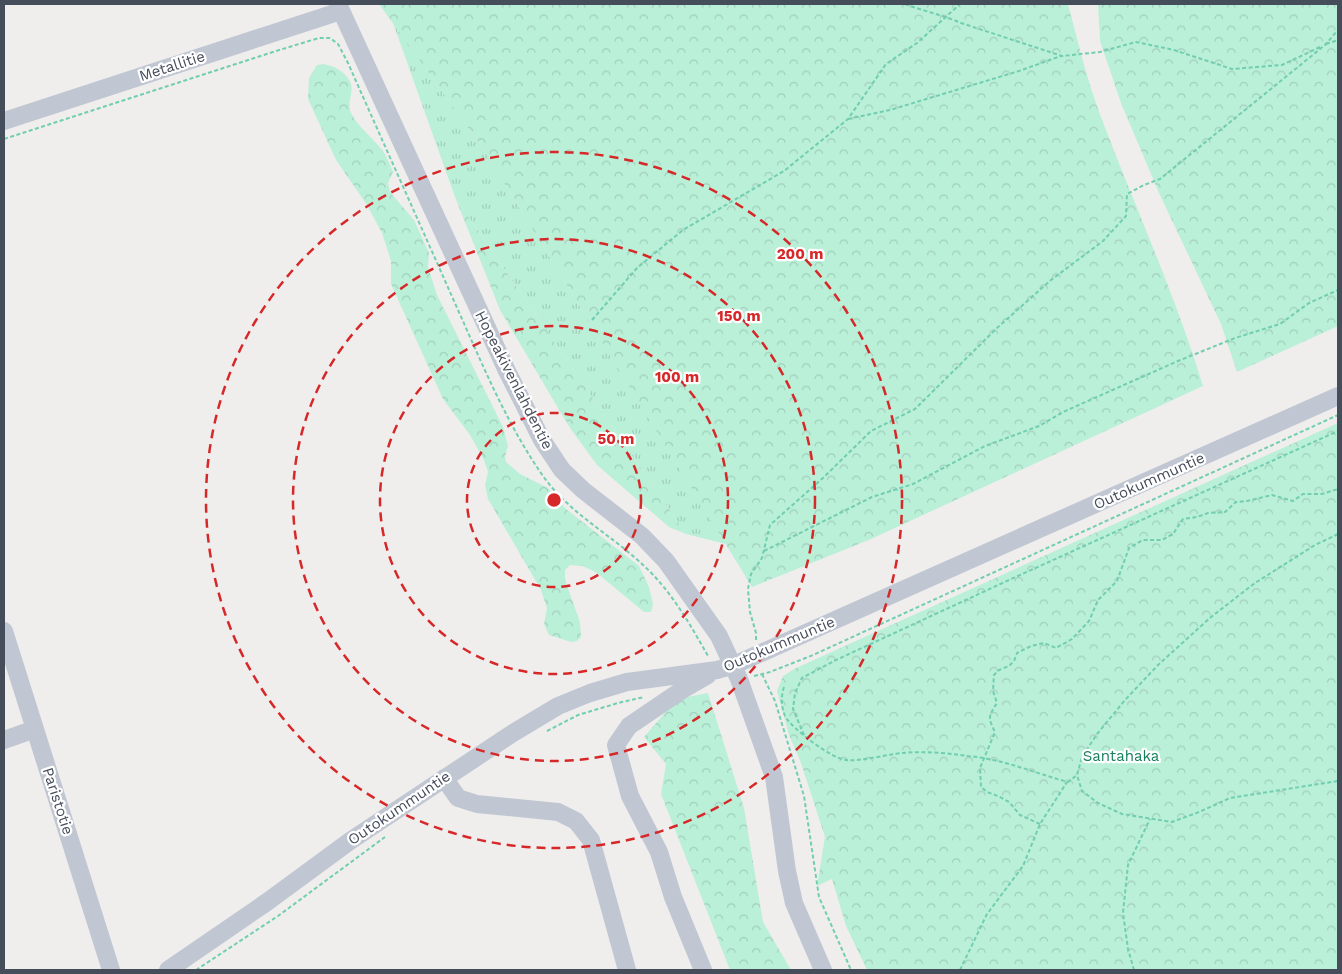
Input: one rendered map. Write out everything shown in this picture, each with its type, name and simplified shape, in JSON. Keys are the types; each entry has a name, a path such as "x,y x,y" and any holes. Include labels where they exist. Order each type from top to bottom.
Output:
{"street":[{"name":"Metallitie","path":"4,121 340,7"},
{"name":"Hopeakivenlahdentie","path":"340,7 499,354 542,440 562,470 583,490 642,536 666,561 719,636 730,671 774,777 787,871 794,903 823,970"},
{"name":"Outokummuntie","path":"168,970 267,902 350,841 513,733 558,706 590,693 627,682 730,671 757,655 1338,396"},
{"name":"Paristotie","path":"4,631 111,970"},
{"path":"703,970 673,897 659,852 630,796 616,746 629,726 682,690 730,671"},
{"path":"4,740 35,729"},
{"path":"444,778 458,798 477,804 558,812 576,821 591,840 627,970"}],"path":[{"path":"905,4 1062,56"},
{"path":"592,320 637,268 683,230 784,171 848,119 886,64 918,43 960,4"},
{"path":"757,655 756,633 750,612 748,589 751,574 762,558 770,525 824,477 871,431 915,409 997,328 1051,280 1103,241 1126,216 1127,194 1160,179 1324,44 1338,30"},
{"path":"4,139 276,51 320,38 330,38 338,44 348,63 475,347 525,450 545,479 568,506 637,560 656,579 730,671 762,674 812,655 1338,415"},
{"path":"848,119 890,110 1019,72 1062,56 1100,52 1136,42 1174,50 1232,69 1282,65 1324,44 1338,40"},
{"path":"764,551 872,497 912,484 985,446 1039,426 1063,412 1178,361 1235,338 1280,324 1310,303 1338,290"},
{"path":"804,735 793,708 795,693 802,678 836,660 1009,580 1338,431"},
{"path":"1040,824 1020,815 1010,802 987,792 981,787 980,768 995,732 989,721 989,715 997,703 993,691 994,675 999,670 1009,666 1018,653 1031,646 1044,643 1056,648 1072,639 1089,621 1098,600 1117,581 1130,548 1143,540 1162,540 1172,534 1183,519 1208,513 1225,512 1236,502 1272,495 1293,501 1303,494 1322,494 1338,489"},
{"path":"1338,534 1315,545 1255,583 1211,617 1158,665 1125,700 1097,734 1082,757 1077,775 1082,791 1098,804 1122,814 1172,822 1230,798 1338,782"},
{"path":"762,674 775,701 804,796 818,897 851,970"},
{"path":"784,687 781,698 786,717 804,735 829,754 848,761 906,752 950,754 984,758 1019,766 1068,782"},
{"path":"960,970 988,914 1023,866 1040,824 1068,782 1077,775"},
{"path":"1134,970 1128,949 1123,912 1128,865 1150,819"}],"green space":[{"path":"379,4 1068,4 1096,103 1180,318 1203,386 871,539 752,587 482,147"},
{"path":"1098,4 1338,4 1338,326 1237,372 1221,324 1159,193 1121,103 1100,41"},
{"path":"393,23 482,147 726,544 686,534 455,197"},
{"path":"324,64 338,69 347,77 352,88 351,113 383,151 388,161 393,172 388,183 390,192 414,220 429,253 428,267 437,295 503,427 508,446 505,457 506,462 520,474 548,488 566,509 639,566 649,587 653,604 651,612 644,612 597,573 583,566 570,565 565,570 565,580 580,622 581,637 577,641 571,642 549,635 544,624 547,608 541,590 488,499 485,485 488,472 484,460 470,435 443,399 391,284 391,261 382,233 367,205 336,160 308,99 309,78 317,65"},
{"path":"455,197 686,534 669,527 597,465 570,428 500,310"},
{"name":"Santahaka","path":"1338,423 1338,970 867,970 846,926 832,879 817,886 825,837 801,763 789,735 777,691 783,676 796,668"},
{"path":"708,693 744,808 763,922 791,970 730,970 661,794 666,764 644,737 677,699"}]}
